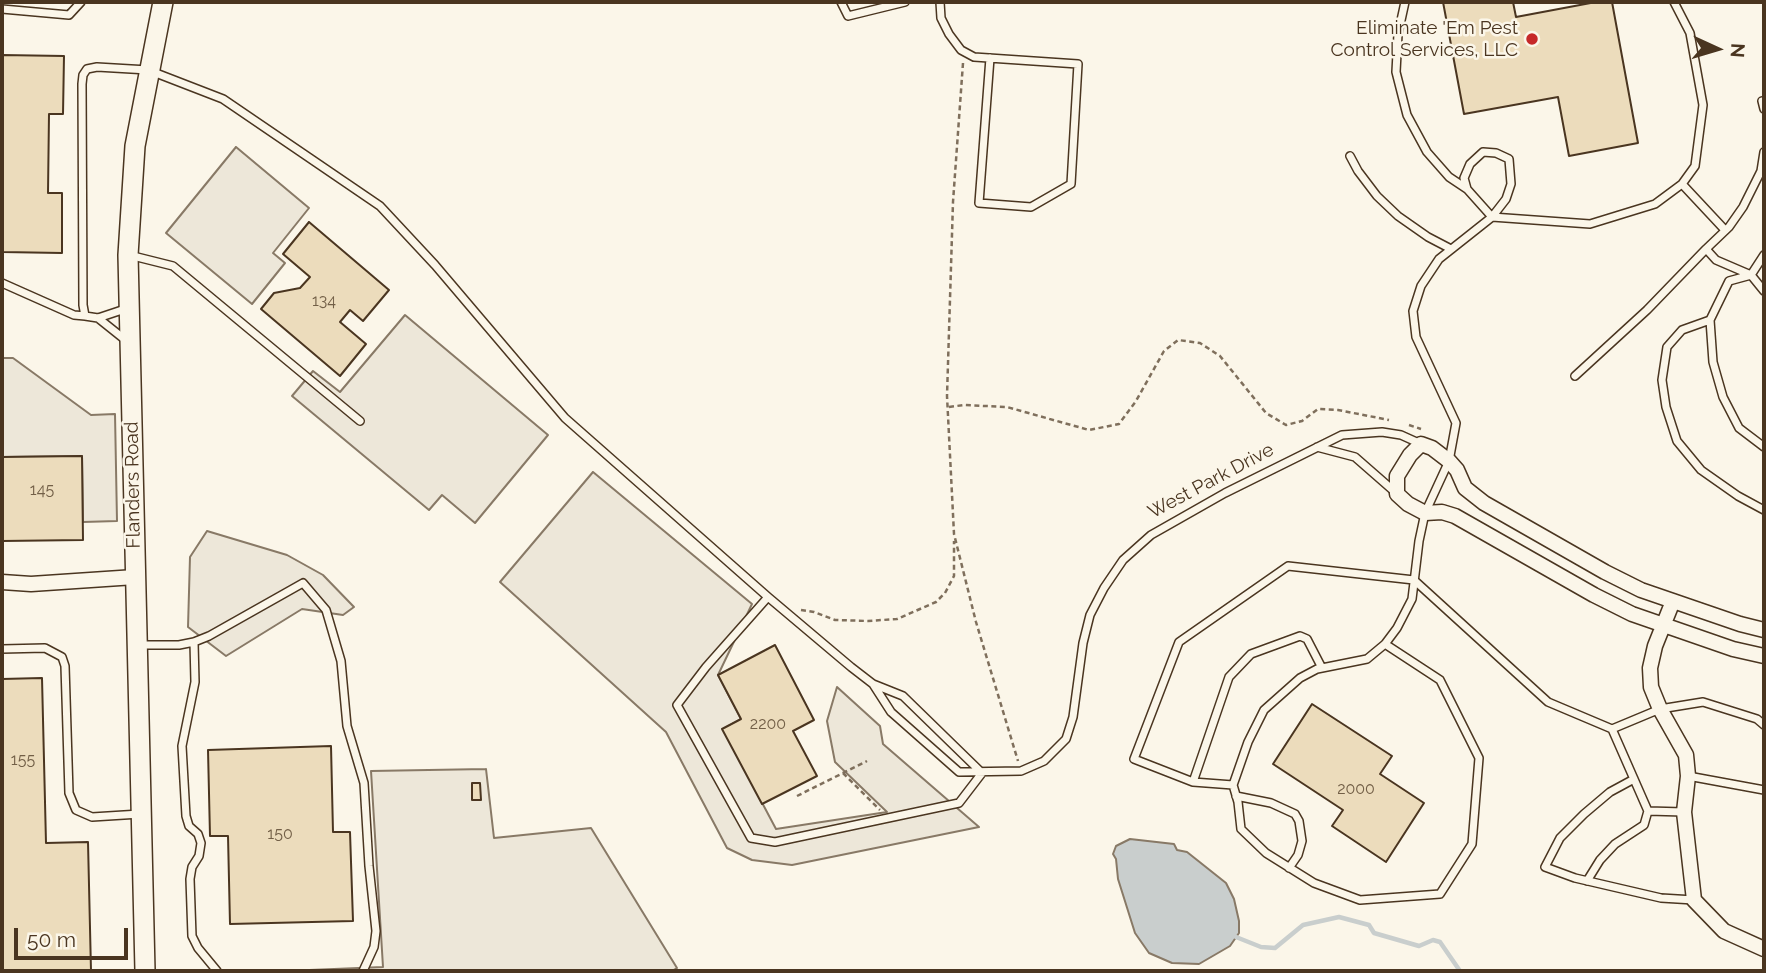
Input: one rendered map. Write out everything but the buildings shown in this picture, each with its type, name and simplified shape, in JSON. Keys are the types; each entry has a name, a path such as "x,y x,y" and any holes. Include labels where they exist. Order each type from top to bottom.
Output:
{"main road":[{"name":"Flanders Road","path":"145,971 128,255 134,156 148,70 163,2"}],"street":[{"name":"West Park Drive","path":"1419,443 1432,448 1449,461 1457,470 1465,488 1484,503 1605,572 1641,590 1764,630"},
{"path":"1419,443 1397,476 1397,494 1408,504 1425,513 1442,512 1455,516 1632,614 1733,649 1764,656"},
{"path":"2,582 135,577"},
{"path":"1673,601 1662,625 1650,668 1651,687 1686,755 1688,776 1684,812 1695,900 1724,931 1764,949"}],"lane":[{"path":"2,9 69,15 81,2"},
{"path":"841,2 848,16 905,2"},
{"path":"940,2 941,18 949,34 964,52 974,57 989,58 1078,64 1071,184 1031,208 979,203 989,58"},
{"path":"1405,2 1398,34 1396,72 1407,115 1427,152 1449,177 1467,189 1492,217 1590,225 1655,204 1682,184 1695,166 1703,105 1690,33 1674,2"},
{"name":"West Park Drive","path":"85,316 83,75 87,69 97,67 148,70 223,99 380,206 435,265 565,418 780,608 873,684 903,696 982,772"},
{"path":"1385,644 1440,680 1479,758 1472,844 1440,894 1360,901 1314,883 1266,853 1241,828 1233,785 1248,742 1264,710 1300,678 1322,668 1367,659 1385,644 1397,628 1412,599 1425,513 1449,461 1456,423 1416,337 1413,311 1421,286 1439,259 1492,217 1506,200 1511,184 1509,159 1496,152 1483,152 1470,164 1464,178 1467,189"},
{"path":"1575,376 1647,310 1725,230 1743,207 1760,171 1764,152"},
{"path":"1350,156 1377,196 1398,216 1451,249"},
{"path":"1682,184 1725,230"},
{"path":"1706,249 1717,260 1751,275 1764,291"},
{"path":"128,255 173,266 360,421"},
{"path":"1764,255 1751,275 1729,281 1710,320 1713,362 1723,397 1739,428 1764,447"},
{"path":"2,282 74,314 98,318 129,308"},
{"path":"98,318 130,344"},
{"path":"1710,320 1682,330 1667,347 1662,380 1665,408 1677,442 1700,470 1764,510"},
{"name":"West Park Drive","path":"873,684 891,712 958,772 1021,771 1044,761 1066,738 1073,718 1083,643 1090,615 1123,560 1151,535 1225,493 1342,435 1382,432 1401,435 1419,443"},
{"path":"1316,447 1355,457 1397,494"},
{"path":"1233,785 1193,782 1134,759 1179,642 1288,566 1414,580 1548,702 1612,729 1648,811 1644,825 1615,844 1600,860 1587,881"},
{"path":"136,645 179,645 194,642 303,583 326,610 341,661 346,726 364,783 376,931 374,947 363,971"},
{"path":"768,597 706,667 677,705 751,838 775,842 959,803 982,772"},
{"path":"1193,782 1229,677 1251,654 1300,636 1307,639 1322,668"},
{"path":"194,642 195,682 182,746 186,816 201,843 190,879 192,936 217,971"},
{"path":"2,649 45,648 62,657 65,666 69,793 76,810 92,817 140,814"},
{"path":"1612,729 1660,709 1703,702 1757,719 1764,725"},
{"path":"1688,776 1764,790"},
{"path":"1634,779 1610,792 1584,814 1560,838 1545,867 1587,881 1661,898 1695,900"},
{"path":"1236,796 1271,803 1295,814 1299,821 1302,841 1298,855 1289,868"},
{"path":"1648,811 1684,812"}],"path":[{"path":"780,608 814,612 835,620 897,619 936,601 945,593 954,576 948,408 953,202 964,52"},
{"path":"948,408 964,405 1007,407 1089,430 1119,424 1136,401 1164,351 1178,340 1200,343 1220,356 1266,413 1286,425 1302,421 1318,409 1339,410 1396,422"},
{"path":"1409,425 1422,428 1419,443"},
{"path":"954,534 976,622 1021,771"},
{"path":"797,796 867,761"},
{"path":"843,773 887,818"}],"shaded area":[{"path":"236,147 309,208 273,253 285,263 252,304 166,233"},
{"path":"405,315 548,435 475,523 442,495 429,510 292,396 313,371 340,392"},
{"path":"2,358 13,358 91,415 115,414 117,521 83,522 82,456 2,457"},
{"path":"593,472 752,604 718,675 741,719 723,729 776,829 887,812 835,762 827,721 837,687 880,726 883,744 979,827 792,865 752,860 727,848 666,732 500,582"},
{"path":"207,531 287,555 323,575 354,607 343,615 302,609 226,656 188,627 190,557"},
{"path":"486,769 494,838 591,828 677,968 672,971 285,971 383,967 371,771"},
{"path":"1130,839 1174,844 1177,850 1187,852 1226,883 1234,899 1239,921 1239,933 1230,946 1199,964 1172,963 1149,953 1135,933 1113,854 1116,846"}],"waterway":[{"path":"1236,937 1261,947 1275,948 1303,925 1339,917 1369,925 1374,933 1419,946 1433,940 1440,942 1460,971"}],"place":[{"name":"Eliminate 'Em Pest Control Services, LLC","path":"1532,39"}]}
